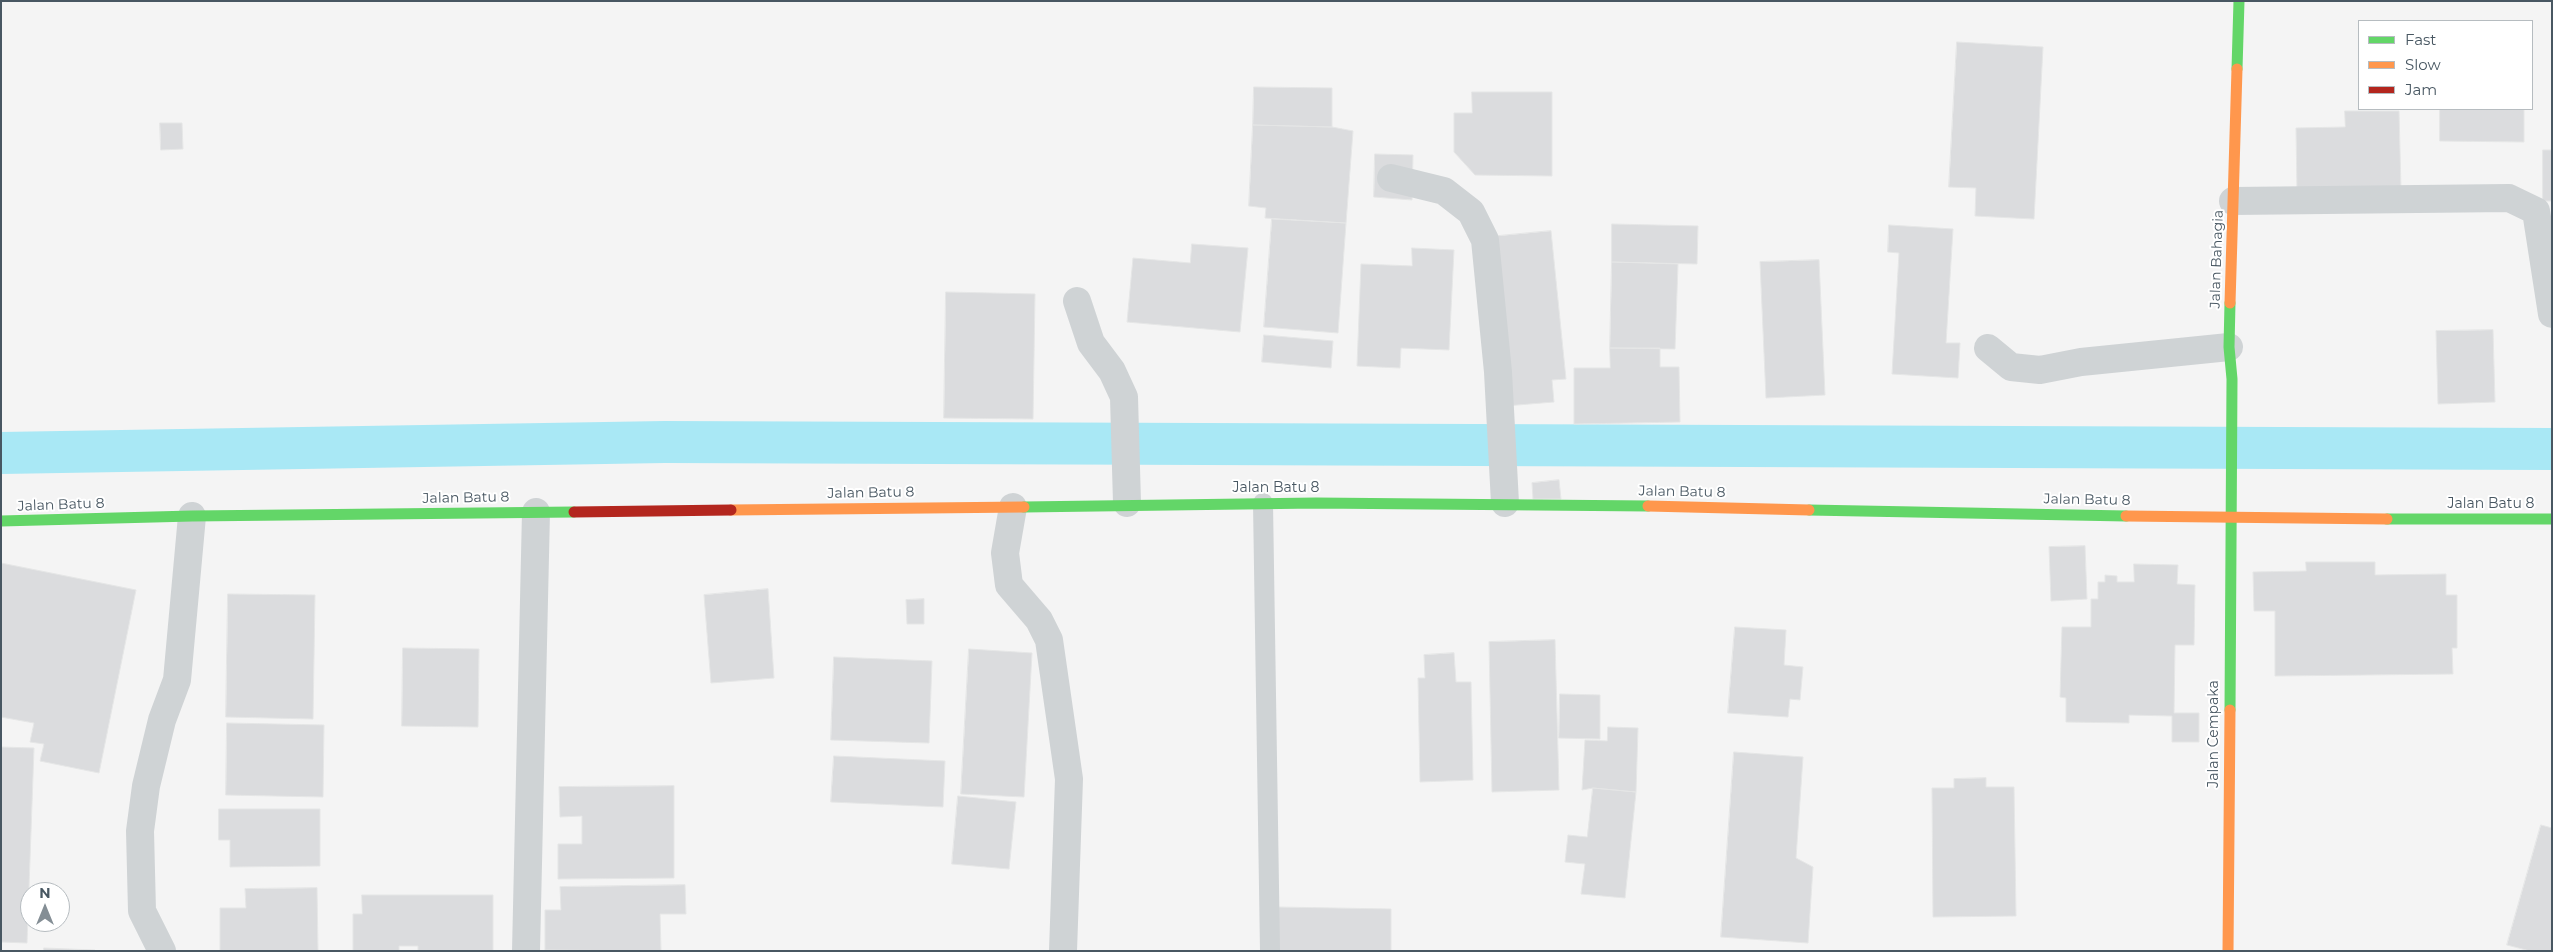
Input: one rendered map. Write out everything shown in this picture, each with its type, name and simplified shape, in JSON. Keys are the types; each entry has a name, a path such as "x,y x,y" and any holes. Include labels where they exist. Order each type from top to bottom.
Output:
{"street":[{"name":"Jalan Bahagia","path":"2231,518 2232,379 2229,347 2239,1"},
{"path":"1391,178 1444,191 1471,212 1485,240 1498,372 1505,503"},
{"path":"2233,201 2510,198 2544,210 2552,314"},
{"path":"1077,301 1091,343 1112,371 1124,398 1127,503"},
{"path":"1988,348 2011,367 2040,370 2081,362 2229,347"},
{"name":"Jalan Batu 8","path":"1,521 192,516 1013,507 1127,503 1505,503 2231,518 2552,519"},
{"path":"1013,507 1005,553 1009,585 1039,620 1049,640 1069,779 1064,951"},
{"path":"526,951 536,512"},
{"path":"162,951 142,911 140,831 146,786 160,729 177,680 192,516"},
{"name":"Jalan Cempaka","path":"2228,951 2231,518"}],"lane":[{"path":"1263,503 1270,951"}],"building":[{"path":"1957,42 2043,47 2034,219 1975,216 1976,188 1949,187"},
{"path":"1254,87 1332,88 1332,127 1253,125"},
{"path":"1472,92 1552,92 1552,176 1475,175 1454,152 1454,113 1472,113"},
{"path":"2440,110 2524,110 2524,142 2440,141"},
{"path":"2345,111 2399,111 2401,190 2297,192 2296,128 2345,127"},
{"path":"160,123 182,123 183,149 161,150"},
{"path":"1253,125 1332,127 1353,131 1346,223 1265,218 1266,208 1249,206"},
{"path":"2543,150 2552,150 2552,201 2543,201"},
{"path":"1375,154 1413,155 1412,200 1374,197"},
{"path":"1272,219 1346,223 1338,333 1264,327"},
{"path":"1612,224 1698,226 1697,264 1612,262"},
{"path":"1889,225 1953,229 1946,343 1960,343 1958,378 1892,374 1899,253 1888,252"},
{"path":"1551,231 1566,379 1552,380 1554,402 1505,406 1488,237"},
{"path":"1192,244 1248,248 1240,332 1127,322 1133,258 1190,263"},
{"path":"1412,248 1454,250 1449,350 1401,348 1400,368 1357,366 1361,264 1412,266"},
{"path":"1819,260 1825,395 1766,398 1760,262"},
{"path":"1612,262 1678,264 1675,349 1610,348"},
{"path":"946,292 1035,294 1033,419 944,418"},
{"path":"2493,330 2495,402 2438,404 2436,331"},
{"path":"1264,335 1333,341 1331,368 1262,362"},
{"path":"1610,348 1660,348 1660,367 1679,367 1680,422 1574,424 1574,368 1610,368"},
{"path":"1559,480 1561,499 1533,499 1532,483"},
{"path":"2085,546 2087,599 2051,601 2049,547"},
{"path":"2306,562 2375,562 2375,575 2446,574 2446,595 2457,595 2457,648 2452,648 2453,674 2275,676 2275,611 2254,611 2253,572 2306,571"},
{"path":"1,563 136,590 99,773 40,761 44,744 30,742 34,723 1,717"},
{"path":"2134,564 2178,565 2177,584 2195,585 2194,645 2175,645 2174,713 2199,713 2199,742 2172,742 2172,716 2129,715 2129,723 2066,722 2066,698 2060,697 2062,627 2091,627 2091,599 2098,599 2098,582 2105,582 2105,575 2117,576 2117,582 2134,582"},
{"path":"768,589 774,678 711,683 704,595"},
{"path":"228,594 315,595 313,719 226,717"},
{"path":"924,599 924,624 907,624 906,600"},
{"path":"1735,627 1786,630 1784,665 1803,667 1800,700 1790,699 1788,717 1728,713"},
{"path":"1555,640 1559,790 1492,792 1489,642"},
{"path":"403,648 479,649 478,727 402,726"},
{"path":"969,649 1032,653 1024,797 961,794"},
{"path":"1454,653 1456,682 1471,682 1473,780 1420,782 1418,678 1425,678 1424,655"},
{"path":"834,657 932,661 929,743 831,740"},
{"path":"1560,694 1600,695 1600,739 1559,738"},
{"path":"227,723 324,725 323,797 226,795"},
{"path":"1608,727 1638,728 1636,792 1593,788 1582,790 1585,740 1607,741"},
{"path":"1,747 34,748 29,882 20,882 20,932 27,932 27,943 1,942"},
{"path":"1734,752 1803,757 1796,858 1813,867 1808,943 1721,937"},
{"path":"834,756 945,761 943,807 831,802"},
{"path":"1986,778 1986,787 2014,787 2016,916 1933,917 1932,788 1954,788 1954,779"},
{"path":"674,786 674,878 558,879 558,844 582,844 582,816 560,817 559,787"},
{"path":"1593,788 1636,792 1625,898 1581,894 1585,864 1565,862 1568,835 1587,837"},
{"path":"958,796 1016,802 1009,869 952,864"},
{"path":"219,809 320,809 320,866 230,867 230,840 219,840"},
{"path":"2541,825 2552,828 2552,951 2530,951 2507,945"},
{"path":"685,885 686,914 660,914 661,951 545,950 545,910 561,910 560,887"},
{"path":"317,888 318,951 220,951 220,908 246,908 245,889"},
{"path":"362,895 493,895 493,951 418,951 418,946 399,946 399,951 353,951 353,914 362,914"},
{"path":"1277,907 1391,909 1391,951 1277,951"},
{"path":"44,948 95,950 95,951 44,951"}],"waterway":[{"path":"1,453 665,442 2552,449"}],"traffic: fast":[{"path":"2237,69 2239,1"},
{"path":"2230,303 2229,347 2232,379 2230,710"},
{"path":"1024,507 1316,503 1648,506"},
{"path":"1809,510 2126,516"},
{"path":"1,521 192,516 574,512"},
{"path":"2387,519 2552,519"}],"traffic: slow":[{"path":"2230,303 2237,69"},
{"path":"1648,506 1809,510"},
{"path":"731,510 1024,507"},
{"path":"2126,516 2387,519"},
{"path":"2228,951 2230,710"}],"traffic: jam":[{"path":"574,512 731,510"}]}
